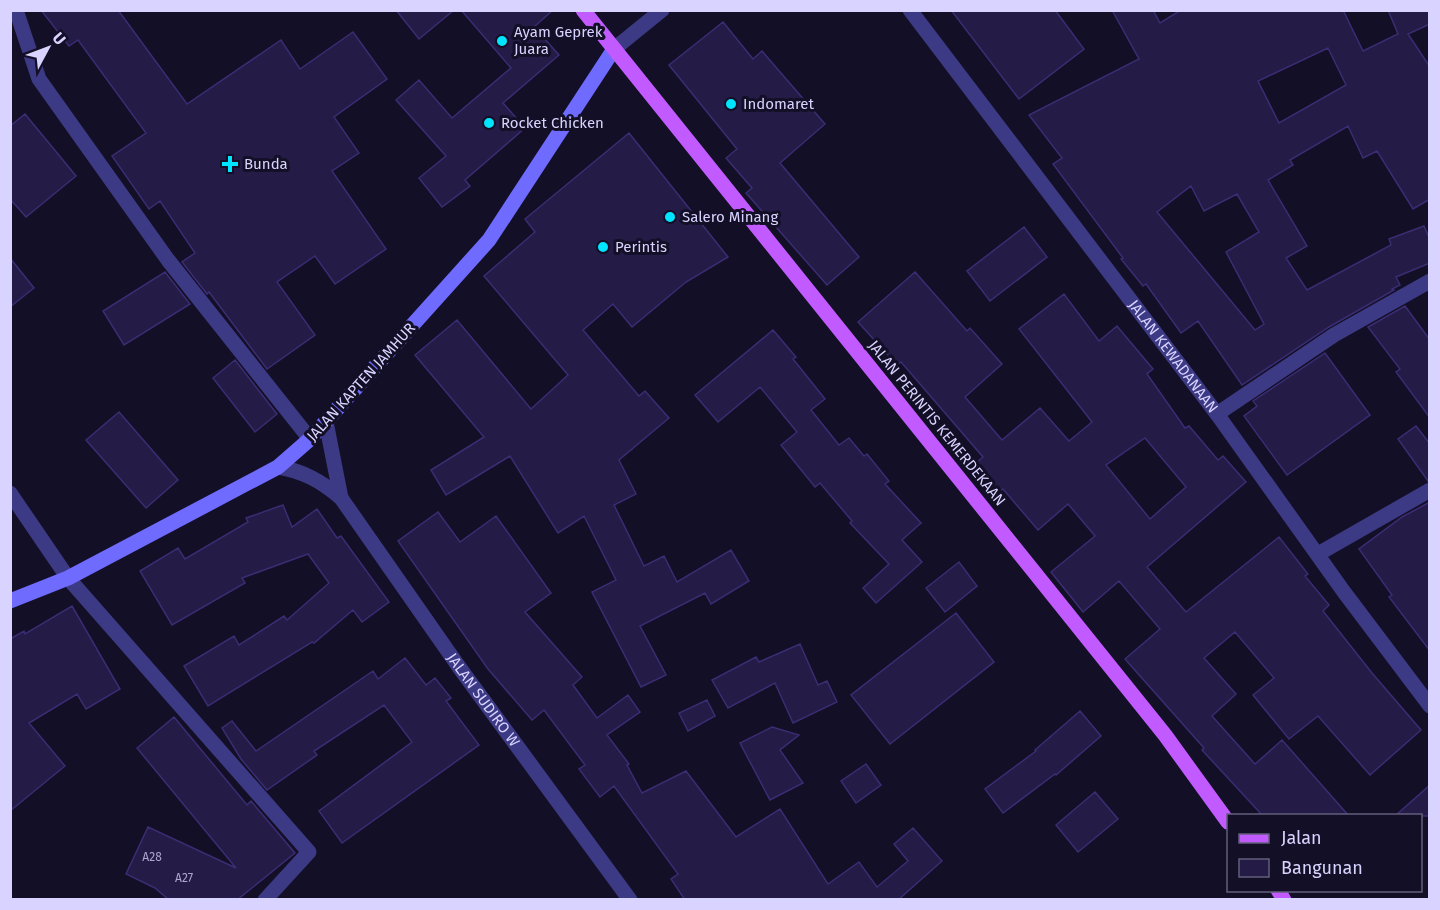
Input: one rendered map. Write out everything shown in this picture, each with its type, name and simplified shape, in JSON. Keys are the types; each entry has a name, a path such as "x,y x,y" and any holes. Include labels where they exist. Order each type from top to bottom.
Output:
{"main road":[{"name":"JALAN PERINTIS KEMERDEKAAN","path":"583,10 1165,735 1227,821"},
{"name":"JALAN KAPTEN JAMHUR","path":"10,601 68,578 278,466 310,439 489,240 614,49"}],"street":[{"path":"16,10 39,79 168,260 310,439"},
{"path":"614,49 662,10"},
{"name":"JALAN KEWADANAAN","path":"910,10 1217,414 1344,592 1430,706"},
{"path":"1217,414 1334,335 1430,281"},
{"path":"326,422 341,498"},
{"path":"278,466 309,475 341,498"},
{"path":"1318,554 1430,490"},
{"path":"10,492 68,578 309,852 265,900"},
{"name":"JALAN SUDIRO W","path":"341,498 459,667 629,899"}],"building":[{"name":"Bunda","path":"41,10 118,10 187,104 281,40 300,69 353,32 387,79 334,117 359,153 332,171 386,249 335,284 315,256 277,282 315,335 267,369 209,292 207,294 182,262 195,253 160,201 149,209 112,156 146,133 78,40 69,46"},
{"path":"396,10 454,10 419,39"},
{"path":"461,10 553,10 534,27 559,55 503,103 525,128 465,180 470,186 442,207 419,178 446,156 396,100 419,80 452,118 511,68"},
{"path":"951,10 1055,10 1084,49 1019,99"},
{"path":"1112,10 1153,10 1160,23 1181,10 1343,10 1363,51 1398,34 1388,10 1430,10 1430,24 1408,34 1430,67 1430,199 1413,209 1377,151 1363,158 1348,126 1290,160 1293,165 1268,180 1307,246 1286,258 1307,290 1391,245 1389,239 1424,226 1430,240 1430,263 1396,277 1400,285 1392,289 1394,290 1329,327 1242,385 1198,321 1181,333 1146,284 1143,286 1121,259 1123,258 1053,164 1062,158 1029,115 1139,59","holes":["1328,48 1346,85 1279,123 1258,81","1191,186 1204,211 1237,194 1259,232 1226,252 1264,324 1255,330 1157,212"]},
{"path":"723,22 753,59 762,51 825,124 780,163 859,257 827,285 746,193 752,188 726,158 737,149 669,65"},
{"path":"25,114 76,176 26,217 10,199 10,126"},
{"path":"629,133 728,257 686,282 632,327 613,304 583,330 639,396 645,391 669,418 619,460 636,494 614,505 644,566 664,556 677,582 731,550 749,581 711,604 705,593 640,626 666,675 641,687 592,592 616,580 584,516 558,533 510,456 446,495 431,470 484,437 415,355 457,320 531,409 568,375 484,276 535,232 525,219"},
{"path":"1024,227 1047,257 990,301 967,271"},
{"path":"10,258 34,288 10,307"},
{"path":"165,272 190,304 124,345 103,311"},
{"path":"915,272 967,331 970,328 1002,364 965,397 1002,440 1040,408 1069,441 1092,422 1019,329 1064,294 1099,341 1117,326 1153,369 1147,374 1185,428 1189,426 1218,460 1223,456 1246,482 1147,567 1186,612 1279,537 1308,574 1305,576 1329,605 1323,611 1421,730 1370,775 1318,716 1289,739 1253,695 1274,678 1235,632 1204,658 1236,694 1212,716 1255,764 1282,740 1347,814 1261,814 1202,750 1204,748 1125,659 1160,629 1119,581 1083,612 1051,572 1095,536 1068,504 1038,530 1003,489 995,495 971,467 983,457 901,362 897,365 858,322","holes":["1145,438 1186,487 1150,519 1106,465"]},
{"path":"1405,306 1430,340 1430,418 1396,372 1400,369 1368,327"},
{"path":"773,330 796,357 793,359 825,399 811,410 839,445 849,438 864,456 867,454 889,481 885,484 921,523 902,540 922,562 876,603 863,588 889,564 850,523 852,521 820,483 815,487 781,445 797,432 760,387 718,422 695,395"},
{"path":"1325,353 1370,415 1287,475 1244,416 1257,406 1253,401"},
{"path":"235,360 277,414 255,432 213,378"},
{"path":"119,412 178,480 146,508 86,440"},
{"path":"1416,426 1430,444 1430,480 1428,481 1398,439"},
{"path":"1430,502 1430,651 1389,597 1392,595 1359,549 1402,517"},
{"path":"283,505 292,527 317,509 337,538 341,536 389,602 362,622 353,610 314,643 312,642 208,706 184,666 234,636 239,645 284,616 287,620 329,583 308,554 242,578 245,583 172,625 140,571 178,548 185,559 248,522 246,518"},
{"path":"438,512 460,542 496,516 551,593 525,612 582,677 573,685 597,718 628,695 640,712 607,735 629,764 627,765 642,793 686,771 736,837 780,809 828,884 859,862 877,887 908,861 894,844 913,828 942,861 898,900 685,900 671,879 678,874 614,786 600,797 579,769 585,765 544,710 532,720 488,669 398,541"},
{"path":"959,562 977,586 945,612 926,588"},
{"path":"72,606 120,689 86,709 77,694 29,723 65,766 10,811 10,639 24,631 25,634"},
{"path":"956,613 994,662 890,744 851,695"},
{"path":"800,644 818,685 827,681 837,702 793,723 775,683 728,708 712,680 756,657 759,662"},
{"path":"405,658 426,685 435,678 451,698 446,701 479,745 342,843 319,811 412,742 384,705 314,751 317,755 267,790 241,759 222,728 232,721 256,751 373,671 378,679"},
{"path":"707,700 715,716 688,731 679,713"},
{"path":"1080,711 1101,736 1056,775 1003,813 985,789 1036,751"},
{"path":"174,717 247,805 251,801 295,853 237,900 169,900 155,888 126,874 148,827 236,868 137,748"},
{"path":"772,727 799,735 780,750 803,783 770,800 740,743"},
{"path":"866,764 881,785 856,803 841,781"},
{"path":"1430,785 1430,816 1397,814"},
{"path":"1095,792 1118,819 1078,852 1056,825"}],"place":[{"name":"Ayam Geprek Juara","path":"502,41"},
{"name":"Indomaret","path":"731,104"},
{"name":"Rocket Chicken","path":"489,123"},
{"name":"Bunda","path":"230,164"},
{"name":"Salero Minang","path":"670,217"},
{"name":"Perintis","path":"603,247"}]}
